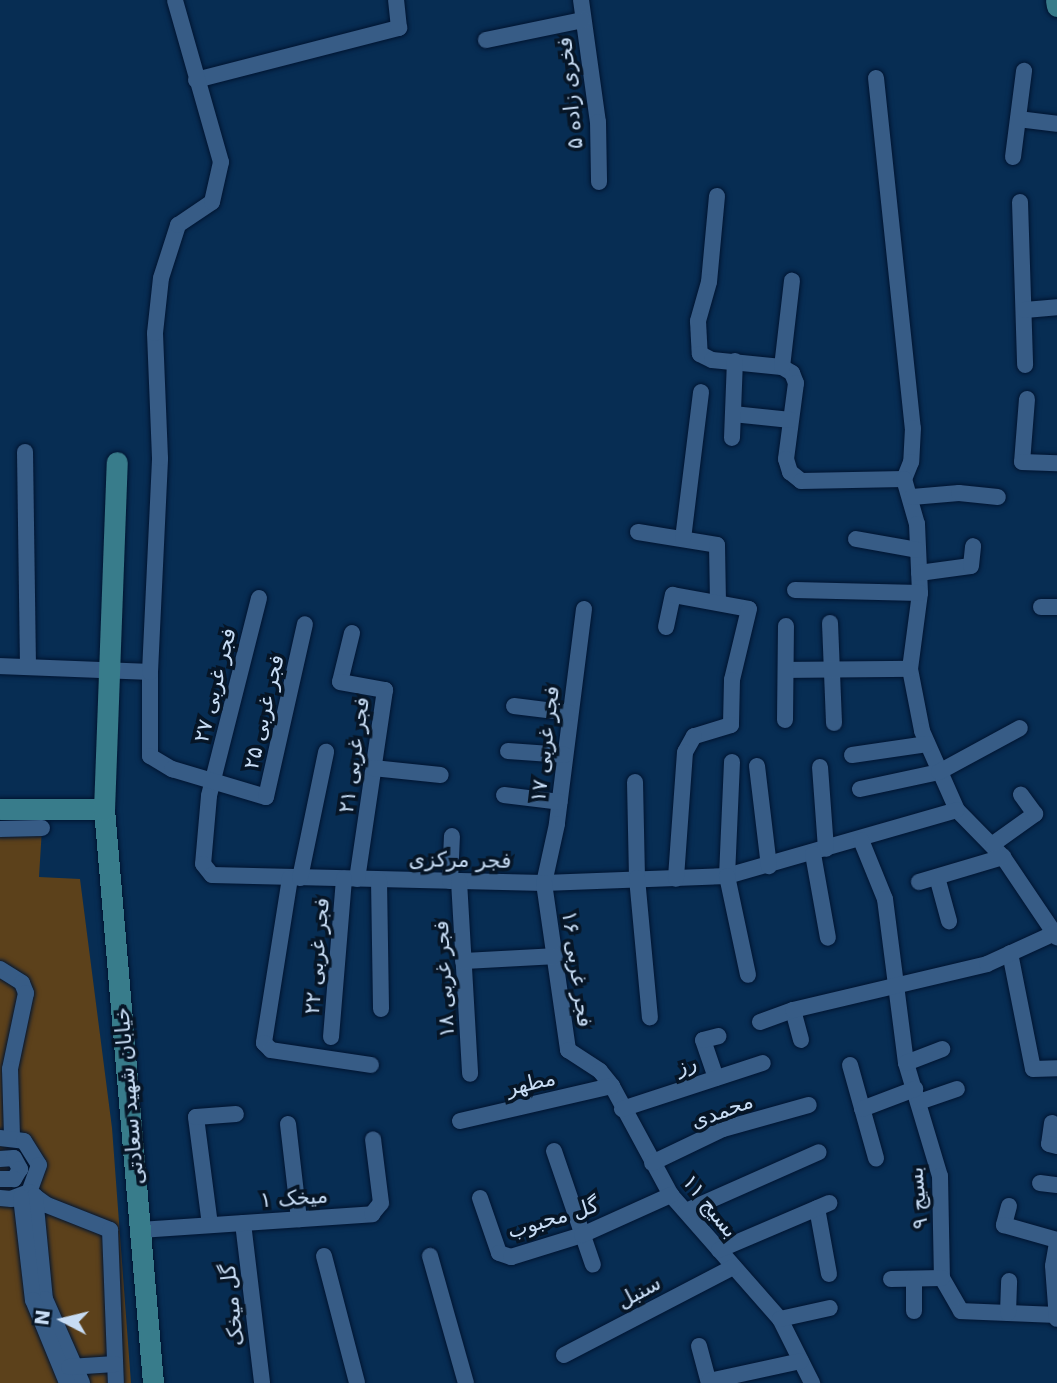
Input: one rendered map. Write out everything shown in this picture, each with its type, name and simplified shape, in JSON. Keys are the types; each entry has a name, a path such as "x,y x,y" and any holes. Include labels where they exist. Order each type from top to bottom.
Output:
{"main road":[{"path":"1056,0 1057,6"},
{"name":"خیابان شهید سعادتی","path":"117,462 104,810 153,1383"},
{"path":"0,808 104,810"}],"street":[{"path":"175,0 222,163 212,202 178,225 161,278 155,333 160,458 146,670 150,756 172,769 212,782"},
{"path":"196,80 399,28 396,0"},
{"name":"فخری زاده ۵","path":"581,0 598,122 599,182"},
{"path":"486,40 583,20"},
{"path":"1013,157 1024,71"},
{"path":"760,1022 793,1010 986,964 1056,934 993,844 957,810 927,744 910,669 920,593 912,497 904,479 911,462 913,428 876,78"},
{"path":"1018,119 1057,124"},
{"path":"717,196 703,310 696,340 699,354 735,362 782,367 792,373 796,383 786,458 790,472 802,481 904,479"},
{"path":"1020,202 1025,365"},
{"path":"782,367 792,281"},
{"path":"1025,310 1057,307"},
{"path":"732,438 735,362"},
{"path":"683,539 701,392"},
{"path":"1027,399 1023,462 1057,463"},
{"path":"733,414 791,421"},
{"path":"25,452 28,666"},
{"path":"912,497 959,493 998,497"},
{"path":"638,532 717,545 718,600"},
{"path":"856,540 918,550"},
{"path":"919,573 971,565 974,546"},
{"path":"795,590 920,593"},
{"path":"666,627 673,595 747,606 747,629 732,680 731,725 694,736 685,752 676,879"},
{"name":"فجر غربی ۲۷","path":"212,782 259,598"},
{"name":"فجر غربی ۱۷","path":"544,883 560,802 584,610"},
{"path":"830,623 834,723"},
{"name":"فجر غربی ۲۵","path":"212,782 266,797 305,624"},
{"path":"785,720 786,626"},
{"name":"فجر غربی ۲۱","path":"351,879 385,690 340,682 352,632"},
{"path":"0,666 146,670"},
{"path":"786,670 910,669"},
{"path":"514,706 570,713"},
{"path":"860,789 939,772 1020,727"},
{"path":"852,755 927,744"},
{"path":"508,751 565,755"},
{"path":"326,752 295,878 264,1043 271,1050 371,1065"},
{"path":"732,762 727,876 748,975"},
{"path":"757,766 769,866"},
{"path":"820,767 819,851 828,938"},
{"path":"373,768 442,775"},
{"name":"فجر مرکزی","path":"212,782 204,869 218,877 544,883 727,876 957,810"},
{"path":"635,782 637,878 650,1017"},
{"path":"504,795 560,802"},
{"path":"993,844 1035,814 1021,795"},
{"path":"0,829 42,828"},
{"name":"فجر غربی ۱۸","path":"452,836 470,1074"},
{"name":"بسیج ۹","path":"862,839 885,899 906,1063 940,1176 942,1278 961,1311 1056,1317 1057,1242"},
{"path":"919,882 1003,857"},
{"path":"937,877 950,921"},
{"name":"فجر غربی ۲۲","path":"331,1037 351,879"},
{"path":"379,880 381,1009"},
{"name":"فجر غربی ۱۶","path":"544,883 568,1050 575,1058"},
{"path":"1010,953 1033,1069 1057,1068"},
{"path":"463,961 554,956"},
{"path":"0,969 25,988 10,1076 3,1158 17,1161 19,1173 10,1181 0,1179"},
{"path":"793,1010 801,1040"},
{"path":"0,1027 17,1031"},
{"path":"716,1077 703,1040 719,1035"},
{"path":"906,1063 942,1049"},
{"name":"بسیج ۱۱","path":"575,1058 596,1068 612,1086 671,1195 780,1319 812,1383"},
{"name":"رز","path":"622,1108 763,1063"},
{"path":"850,1065 876,1158"},
{"name":"مطهر","path":"460,1121 612,1086"},
{"path":"862,1109 917,1095 957,1089"},
{"name":"محمدی","path":"652,1163 723,1129 809,1105"},
{"path":"210,1225 196,1117 236,1114"},
{"path":"1052,1123 1049,1144 1057,1146"},
{"path":"288,1125 299,1219"},
{"path":"6,1138 24,1141 37,1155 39,1175 15,1197"},
{"name":"میخک ۱","path":"140,1230 378,1211 381,1203 373,1139"},
{"path":"554,1151 593,1265"},
{"path":"686,1211 819,1152"},
{"name":"گل محبوب","path":"480,1198 499,1252 505,1256 582,1235 671,1195"},
{"path":"15,1197 110,1230 116,1383"},
{"path":"15,1197 31,1292 69,1372 82,1383"},
{"path":"719,1250 823,1206 829,1274"},
{"path":"1009,1206 1004,1225 1057,1242"},
{"name":"گل میخک","path":"243,1223 261,1383"},
{"path":"324,1256 357,1383"},
{"path":"430,1256 466,1383"},
{"name":"سنبل","path":"564,1355 733,1266"},
{"path":"891,1279 942,1278"},
{"path":"914,1311 915,1279"},
{"path":"1009,1282 1009,1313"},
{"path":"780,1319 830,1308"},
{"path":"699,1346 709,1382 801,1361"},
{"path":"69,1372 115,1364"}],"shaded area":[{"path":"42,828 39,877 80,879 112,1128 131,1383 0,1383 0,829"}]}
